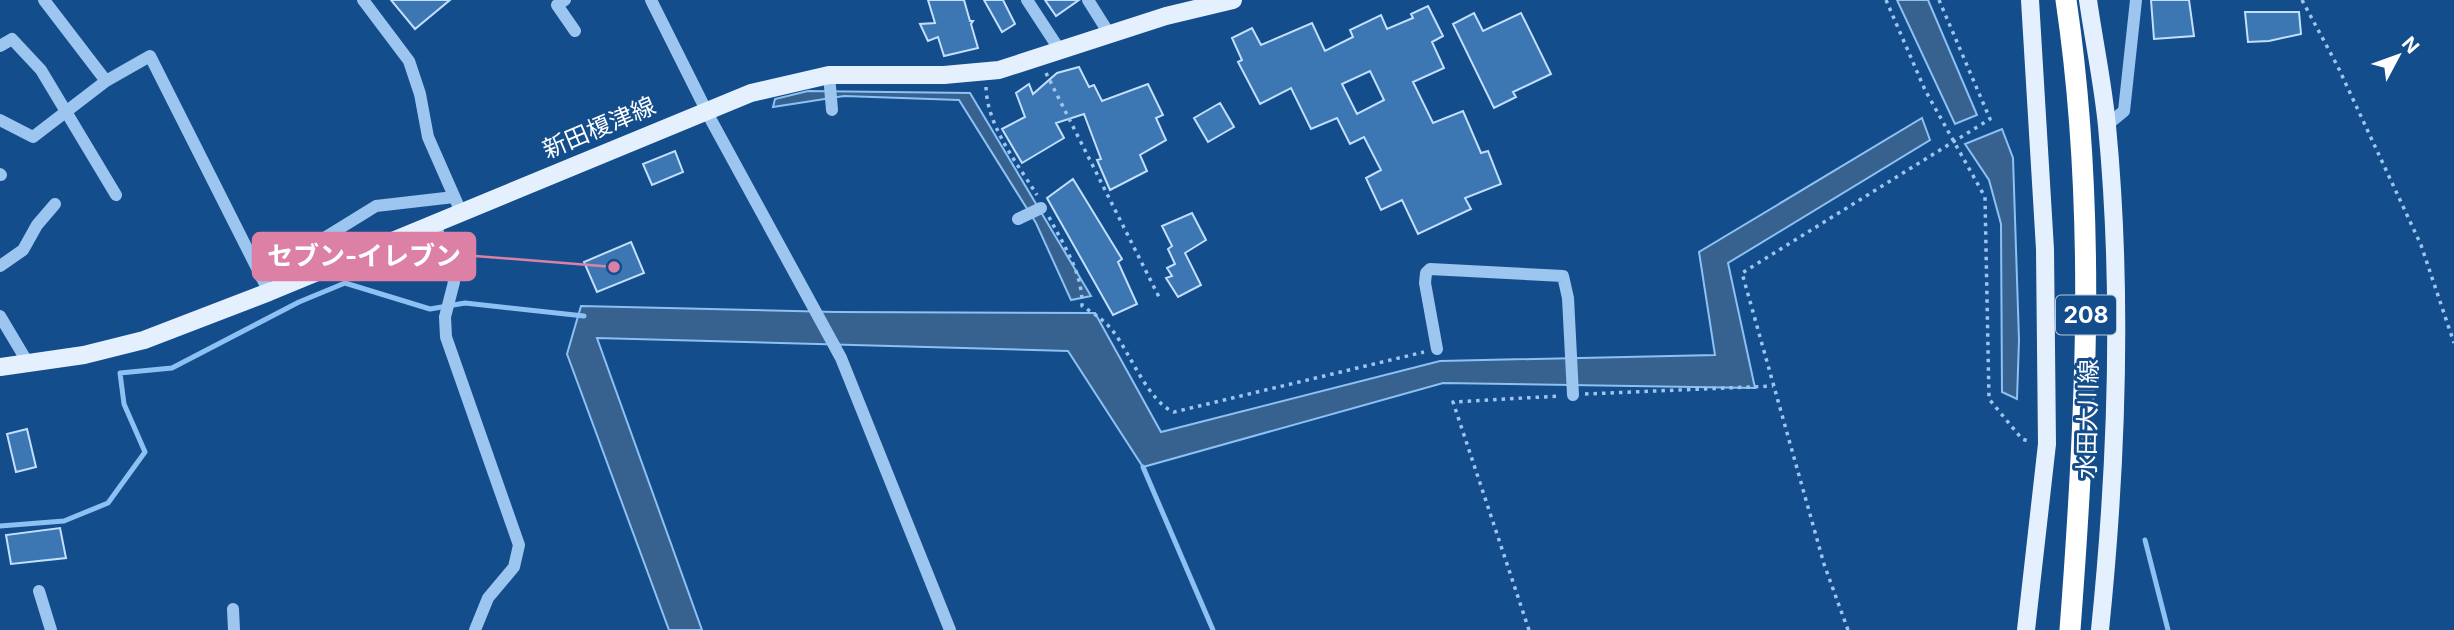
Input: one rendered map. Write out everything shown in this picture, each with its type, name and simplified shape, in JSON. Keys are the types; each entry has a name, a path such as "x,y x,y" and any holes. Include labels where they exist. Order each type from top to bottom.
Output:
{"highway":[{"name":"208","path":"2066,0 2077,104 2086,297 2083,439 2070,630"},
{"name":"208","path":"2076,0 2092,177 2096,293 2093,439 2080,630"}],"main road":[{"name":"水田大川線","path":"2026,630 2047,444 2045,249 2030,0"},
{"name":"水田大川線","path":"2088,0 2107,125 2115,257 2115,428 2100,630"},
{"name":"新田榎津線","path":"0,367 84,355 144,340 265,284 435,223 458,204 751,93 829,75 944,75 999,70 1166,16 1226,1"}],"street":[{"path":"44,0 106,81"},
{"path":"0,120 33,137 106,81 150,56 265,284 376,206 458,204 428,137 420,94 409,61 363,0"},
{"path":"651,0 706,110 835,348 950,630"},
{"path":"1027,0 1061,52"},
{"path":"1088,0 1110,35"},
{"path":"2107,125 2124,111 2136,0"},
{"path":"559,2 575,31"},
{"path":"0,46 12,39 41,70 116,195"},
{"path":"829,75 832,110"},
{"path":"0,266 23,250 37,225 55,204"},
{"path":"1018,219 1041,208"},
{"path":"435,223 451,265 454,293 445,317 446,338 519,545 514,567 488,598 475,630"},
{"path":"1437,349 1426,273 1430,269 1563,275 1568,298 1573,390"},
{"path":"0,316 27,363"},
{"path":"39,591 51,630"},
{"path":"233,609 234,630"}],"path":[{"path":"1886,0 1952,143 1984,197 1989,399 2022,439 2047,444"},
{"path":"1848,630 1824,564 1742,273 1990,119 1939,0"},
{"path":"2302,0 2338,67 2421,245 2454,343"},
{"path":"1039,58 1159,297"},
{"path":"985,85 986,104 1002,139 1044,206 1075,268 1081,286 1082,306 1099,316 1112,331 1157,400 1167,409 1182,410 1437,349"},
{"path":"1528,630 1453,402 1573,390 1773,386"}],"water":[{"path":"1897,0 1928,0 1977,115 1955,124"},
{"path":"808,91 970,93 1091,296 1071,300 1036,223 959,100 844,96 773,107 775,99"},
{"path":"1922,118 1930,140 1728,263 1755,388 1443,383 1143,467 1068,351 597,338 702,630 669,630 567,354 581,306 835,312 1095,313 1161,432 1440,361 1715,355 1699,252"},
{"path":"2002,129 2013,158 2019,340 2017,399 2002,392 2001,224 1989,180 1965,144"}],"building":[{"path":"391,0 450,0 415,29"},
{"path":"928,0 964,0 970,21 973,21 971,24 978,48 944,56 938,37 928,41 920,24 935,23"},
{"path":"984,0 1003,0 1015,24 1002,32"},
{"path":"1045,0 1079,0 1056,16"},
{"path":"2151,0 2189,0 2194,36 2154,39"},
{"path":"1428,6 1443,36 1432,42 1444,68 1413,82 1433,123 1463,111 1481,153 1488,151 1501,184 1465,198 1471,209 1418,234 1402,200 1381,210 1366,178 1381,170 1364,137 1350,144 1337,118 1311,129 1291,88 1260,104 1238,62 1242,60 1232,38 1252,28 1261,45 1312,23 1325,51 1353,37 1350,30 1381,15 1387,29 1413,18 1411,14","holes":["1370,71 1384,100 1357,114 1342,84"]},
{"path":"2245,12 2299,12 2301,34 2269,41 2248,42"},
{"path":"1474,13 1483,31 1521,13 1551,74 1513,92 1516,97 1494,108 1453,24"},
{"path":"1079,67 1089,87 1094,85 1102,101 1148,84 1163,115 1156,118 1166,140 1140,155 1147,171 1110,190 1097,160 1101,159 1084,114 1056,123 1064,138 1022,163 1002,129 1025,117 1016,93 1029,84 1033,94 1057,73"},
{"path":"1220,103 1234,127 1208,142 1194,118"},
{"path":"675,151 683,172 652,185 643,164"},
{"path":"1073,179 1122,259 1118,262 1137,304 1113,315 1047,198"},
{"path":"1192,213 1206,240 1185,253 1201,285 1178,297 1166,278 1172,276 1167,268 1175,264 1168,249 1172,246 1162,226"},
{"path":"631,242 644,273 597,292 584,262"},
{"path":"27,429 36,467 16,472 7,434"},
{"path":"60,528 66,558 11,564 6,535"}],"waterway":[{"path":"0,526 64,521 108,503 145,452 124,404 120,373 172,368 299,302 345,283 430,309 465,303 584,316"},
{"path":"1143,467 1213,630"},
{"path":"2145,540 2168,630"}],"place":[{"name":"セブン-イレブン","path":"614,267"}]}
